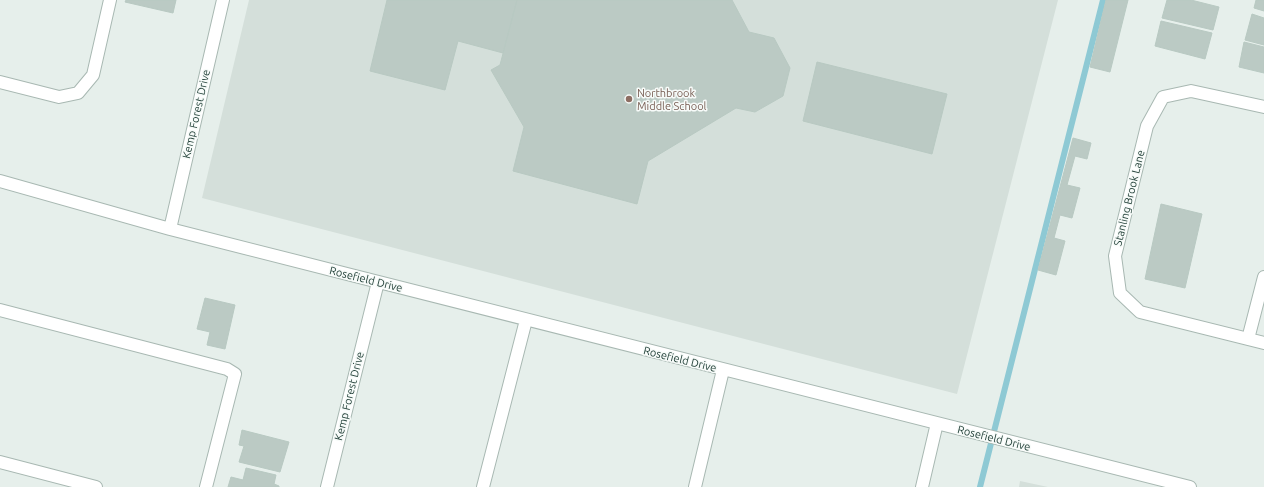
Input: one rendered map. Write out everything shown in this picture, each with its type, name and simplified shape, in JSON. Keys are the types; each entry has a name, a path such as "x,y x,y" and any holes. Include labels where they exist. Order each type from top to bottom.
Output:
{"street":[{"path":"0,82 59,97 78,93 93,75 110,0"},
{"name":"Kemp Forest Drive","path":"170,229 223,0"},
{"name":"Stanling Brook Lane","path":"1264,107 1191,91 1163,97 1147,126 1115,256 1120,293 1140,312 1264,343"},
{"name":"Rosefield Drive","path":"0,181 170,229 723,370 1029,446 1154,483 1190,487"},
{"path":"1248,339 1264,277"},
{"name":"Kemp Forest Drive","path":"327,487 378,282"},
{"path":"0,310 227,369 235,374 206,487"},
{"path":"483,487 526,320"},
{"path":"695,487 723,370"},
{"path":"922,487 937,423"},
{"path":"0,462 96,487"}],"shaded area":[{"name":"Northbrook Middle School","path":"249,0 1058,0 957,394 202,198"},
{"path":"1020,481 1048,487 1019,487"}],"building":[{"path":"126,0 176,0 173,13 125,2"},
{"path":"387,0 517,0 503,53 458,41 445,90 370,71"},
{"path":"517,0 732,0 749,32 774,38 790,68 783,96 755,112 736,108 648,161 637,204 513,171 524,127 491,70 500,65"},
{"path":"1106,0 1128,0 1110,72 1090,67"},
{"path":"1167,0 1191,0 1219,7 1213,30 1162,18"},
{"path":"1256,0 1264,0 1264,11 1254,8"},
{"path":"1252,14 1264,18 1264,45 1245,40"},
{"path":"1161,21 1212,33 1205,59 1155,46"},
{"path":"1244,42 1264,47 1264,73 1239,67"},
{"path":"817,62 947,94 932,154 803,121"},
{"path":"1073,138 1091,143 1087,159 1075,156 1067,185 1080,188 1072,218 1060,215 1054,238 1065,241 1056,275 1038,270"},
{"path":"1161,204 1202,214 1185,288 1145,279"},
{"path":"205,298 235,305 225,349 207,345 210,332 197,329"},
{"path":"242,430 289,442 280,472 239,462 244,446 239,445"},
{"path":"246,468 276,475 274,484 279,487 228,487 231,477 243,480"}],"waterway":[{"path":"980,487 1103,0"}],"place":[{"name":"Northbrook Middle School","path":"629,99"}]}
